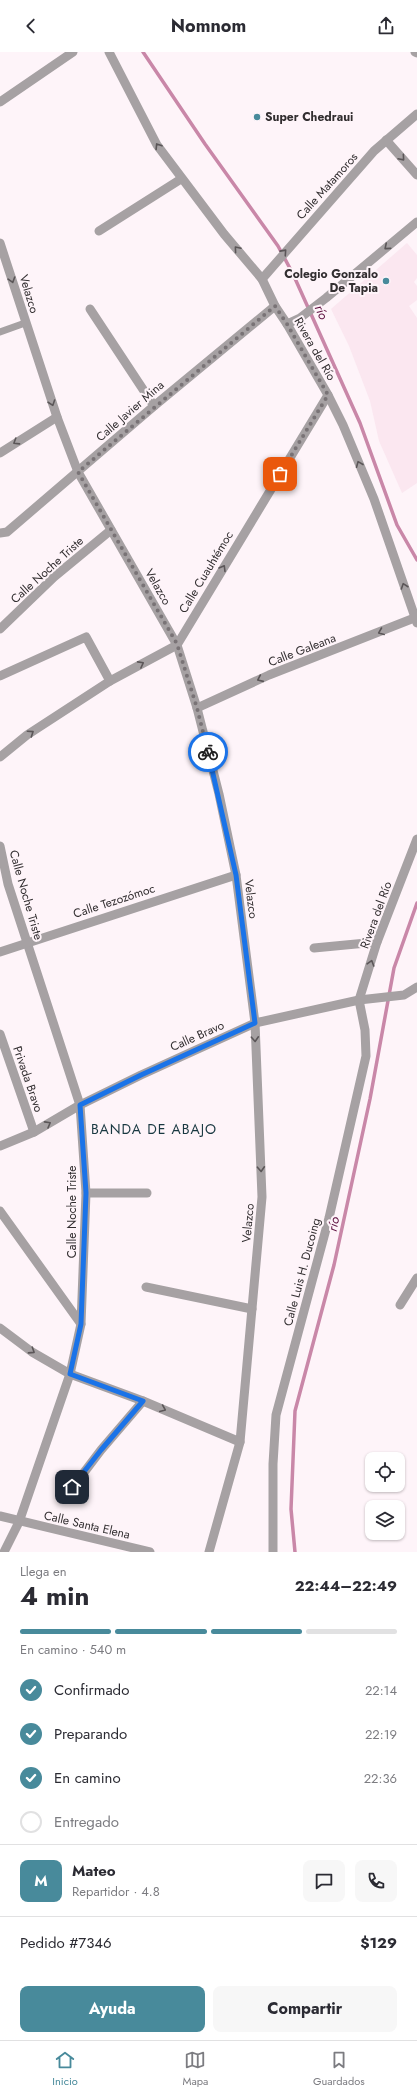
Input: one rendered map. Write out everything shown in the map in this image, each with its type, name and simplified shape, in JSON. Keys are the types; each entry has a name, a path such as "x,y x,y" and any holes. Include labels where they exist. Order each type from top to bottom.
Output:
{"street":[{"path":"0,102 73,52"},
{"name":"Rivera del Río","path":"109,52 157,145 181,178 262,279 275,306 328,395 344,425 374,499 416,620"},
{"name":"Calle Matamoros","path":"262,279 374,151 417,114"},
{"path":"386,140 417,175"},
{"path":"98,231 181,178"},
{"path":"287,324 300,318 326,298 417,222"},
{"name":"Velazco","path":"0,242 25,323 57,417 78,472 177,644 197,708 219,794 236,875 255,1023 262,1197 240,1442 209,1552"},
{"name":"Calle Javier Mina","path":"0,533 7,532 154,406 275,306"},
{"path":"90,309 154,406"},
{"path":"0,332 25,323"},
{"name":"Calle Cuauhtémoc","path":"0,757 27,735 110,681 177,644 328,395"},
{"path":"0,453 57,417"},
{"name":"Calle Noche Triste","path":"0,629 54,577 111,530"},
{"name":"Calle Galeana","path":"197,708 269,675 416,620"},
{"path":"0,676 86,637 110,681"},
{"name":"Rivera del Río","path":"362,1000 377,942 417,839"},
{"name":"Calle Noche Triste","path":"0,846 8,884 80,1105 86,1193 81,1324 70,1374 19,1522 4,1552"},
{"name":"Calle Tezozómoc","path":"0,952 236,875"},
{"path":"314,948 377,942"},
{"name":"Calle Bravo","path":"0,1146 34,1132 80,1105 141,1075 255,1023 362,1000 404,995 417,987"},
{"name":"Calle Luis H. Ducoing","path":"273,1552 273,1464 276,1415 329,1218 366,1056 362,1000"},
{"name":"Privada Bravo","path":"0,1034 34,1132"},
{"path":"86,1193 147,1193"},
{"path":"0,1211 81,1324"},
{"path":"400,1306 417,1278"},
{"path":"146,1287 252,1309"},
{"path":"0,1328 32,1352 70,1374 143,1401 240,1442"},
{"path":"72,1487 143,1401"},
{"name":"Calle Santa Elena","path":"0,1516 19,1522 150,1552"}],"shaded area":[{"name":"Colegio Gonzalo De Tapia","path":"407,243 417,255 417,278 414,282 417,286 417,300 409,306 417,318 417,483 402,493 379,441 370,401 349,346 331,309"}],"waterway":[{"name":"río","path":"143,52 205,144 278,246 293,274 360,423 397,525 417,560"},
{"name":"río","path":"295,1552 291,1509 295,1411 334,1265 370,1099 394,968 417,903"}],"way so far":[{"path":"208,752 197,708 177,644 78,472 154,406 275,306 328,395 280,474"}],"place":[{"name":"Super Chedraui","path":"257,117"},
{"name":"Colegio Gonzalo De Tapia","path":"386,281"}],"district":[{"name":"BANDA DE ABAJO","path":"154,1129"}],"route":[{"path":"72,1487 143,1401 70,1374 81,1324 86,1193 80,1105 141,1075 255,1023 236,875 219,794 208,752"}]}
